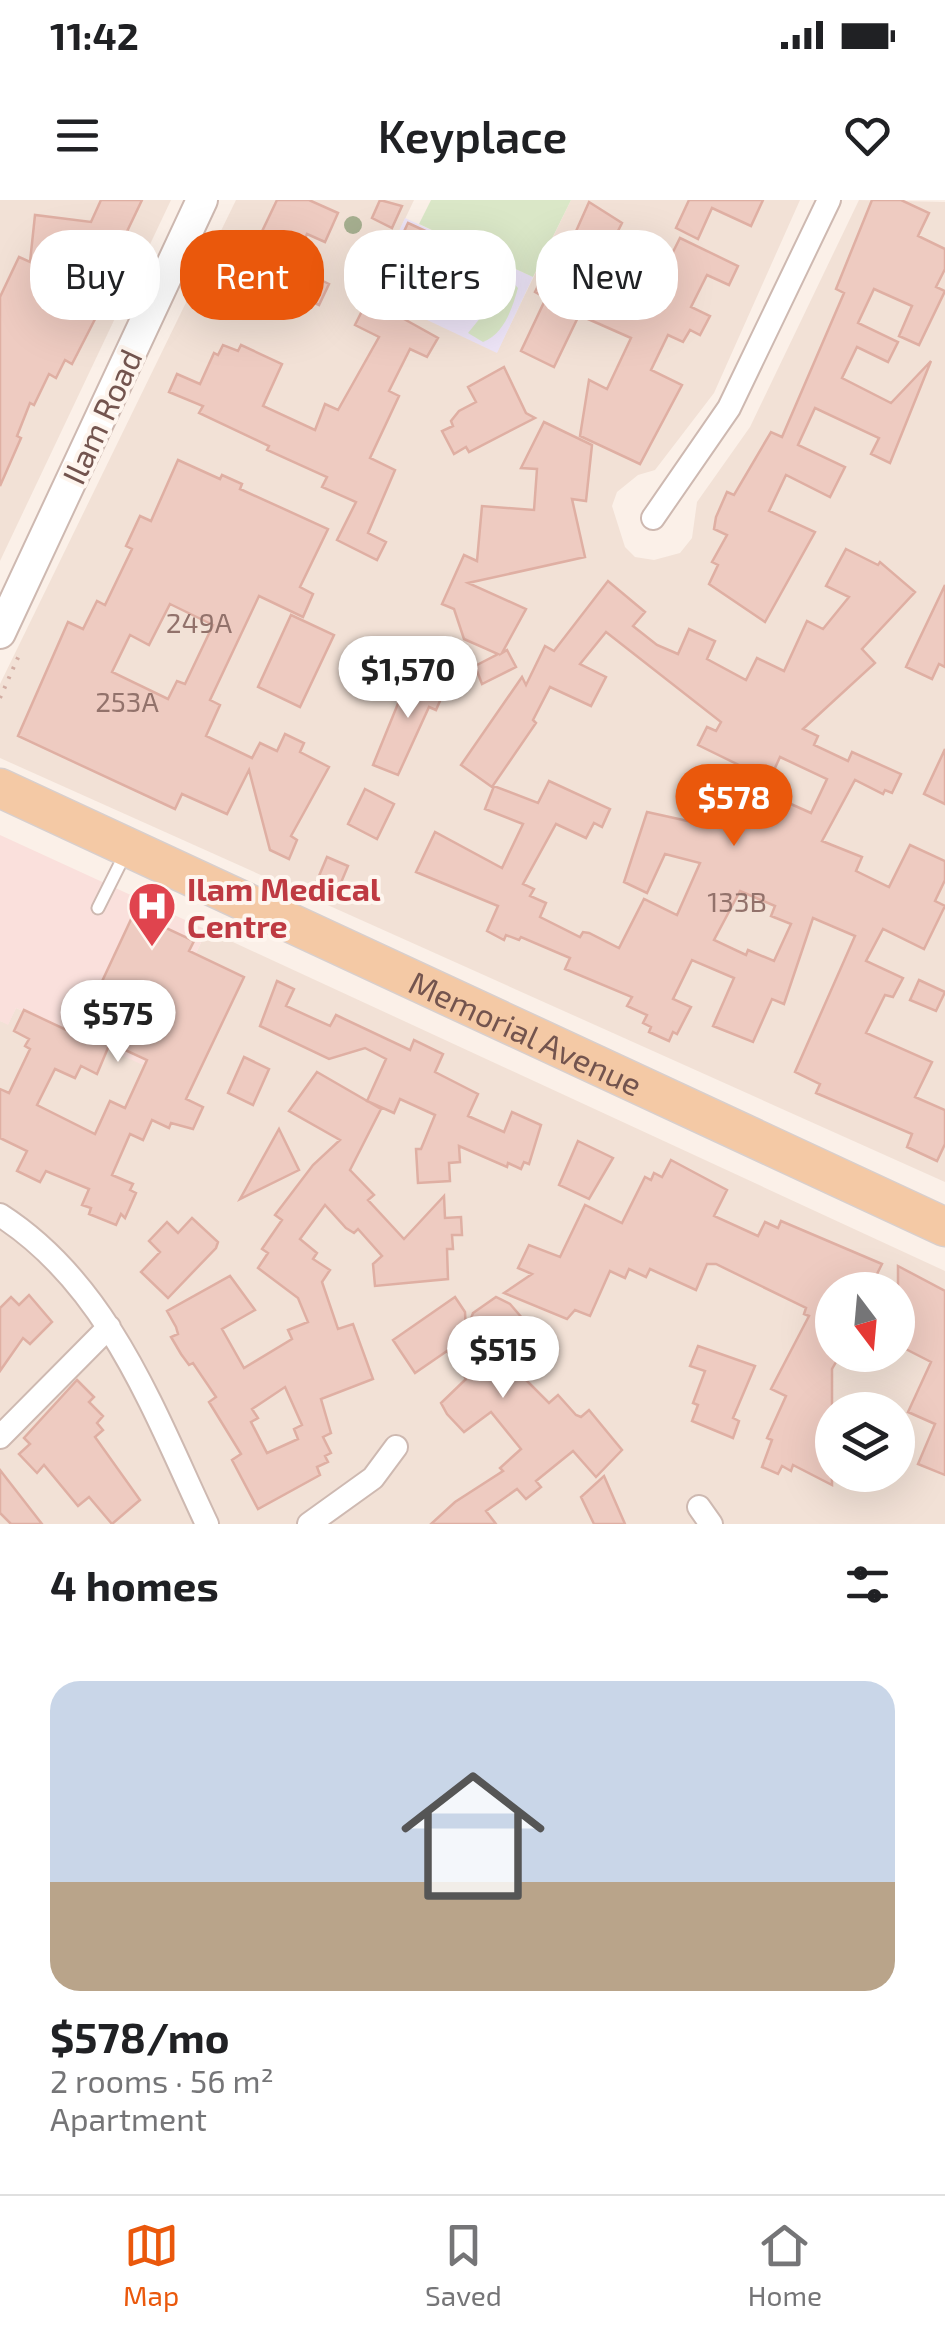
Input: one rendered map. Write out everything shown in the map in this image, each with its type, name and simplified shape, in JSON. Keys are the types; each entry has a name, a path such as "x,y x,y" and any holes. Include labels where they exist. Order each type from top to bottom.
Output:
{"main road":[{"name":"Memorial Avenue","path":"0,788 945,1226"}],"street":[{"name":"Ilam Road","path":"0,633 202,200"},
{"path":"653,518 728,408 828,200"},
{"path":"0,1215 57,1261 109,1326 207,1524"},
{"path":"0,1437 109,1326"},
{"path":"309,1524 374,1478 396,1447"}],"lane":[{"path":"98,908 128,847"}],"shaded area":[{"path":"0,200 171,200 157,230 30,230 30,320 114,320 0,561"},
{"path":"236,200 414,200 400,230 344,230 344,320 428,320 497,352 516,320 536,272 536,320 678,320 678,230 556,230 571,200 800,200 714,393 655,470 638,475 617,492 612,506 625,547 635,557 654,560 680,553 692,538 697,502 750,427 859,200 945,202 945,1182 0,758 0,684 180,315 180,320 324,320 324,230 221,230"},
{"path":"405,218 431,230 399,230"},
{"path":"516,269 533,277 516,313"},
{"path":"427,320 513,320 497,353"},
{"path":"0,835 207,930 143,1065 16,1008 8,1025 0,1021"},
{"path":"207,930 945,1271 945,1524 0,1524 0,1021 8,1024 16,1008 143,1064"}],"green space":[{"path":"431,200 571,200 556,230 536,230 533,277 516,269 516,230 432,230 419,224"},
{"path":"479,320 506,320 483,342 468,333"}],"building":[{"path":"101,200 142,200 128,230 33,230 35,215 91,222"},
{"path":"277,200 309,200 338,213 325,242 324,230 263,230"},
{"path":"380,200 402,206 392,228 372,218"},
{"path":"689,200 763,200 751,226 712,208 698,239 676,228"},
{"path":"872,200 901,200 929,213 918,236 945,249 945,269 936,287 945,291 919,345 899,336 912,306 874,289 858,323 898,342 888,362 857,347 842,378 891,403 931,361 890,463 871,454 879,438 815,408 798,445 845,467 830,497 786,475 769,511 815,532 765,622 709,584 718,565 712,562 727,535 714,529 716,517 727,492 734,495 771,432 782,437 844,293 836,289"},
{"path":"589,202 622,223 618,230 577,230"},
{"path":"408,223 423,230 405,230"},
{"path":"680,238 738,266 729,285 707,275 691,307 710,316 700,335 690,330 683,342 668,335 651,370 682,385 640,464 580,436 589,380 607,389 631,338 590,320 678,320"},
{"path":"19,257 30,262 30,320 95,320 72,364 65,360 56,378 49,374 34,405 30,403 17,436 21,438 0,486 0,297"},
{"path":"536,319 577,320 554,367 521,351"},
{"path":"358,320 406,320 438,338 427,357 410,349 389,391 399,396 370,458 395,470 368,533 386,542 377,560 337,540 356,502 322,487 327,477 267,450 269,446 199,413 203,406 169,392 177,374 200,384 214,353 218,355 223,345 238,351 241,345 282,364 263,406 315,430 325,404 338,410 379,337 355,325"},
{"path":"504,367 526,413 535,418 469,452 466,447 454,454 442,431 453,426 451,421 459,411 476,402 468,387"},
{"path":"544,422 592,445 586,501 572,499 585,557 468,583 526,609 502,653 507,650 516,667 482,684 475,666 498,654 464,639 454,609 442,604 464,555 477,561 482,506 534,510 537,469 521,468"},
{"path":"178,460 220,479 222,475 242,484 240,489 328,529 300,587 313,594 303,617 259,596 210,700 220,705 206,736 252,758 260,743 277,751 285,734 304,743 300,752 329,767 291,836 297,840 289,859 270,850 249,770 227,814 182,794 175,809 18,736 68,622 83,629 97,601 105,605 132,549 126,546 140,516 151,521","holes":["170,604 213,625 185,684 177,681 168,699 112,672 130,635 149,645"]},
{"path":"846,549 878,565 880,562 915,592 862,649 875,663 803,729 818,736 814,745 848,761 852,752 901,774 892,793 885,790 883,794 855,780 822,841 862,857 856,871 889,887 910,845 945,861 945,880 935,901 945,906 924,949 883,929 866,961 903,978 893,997 885,995 866,1033 932,1062 915,1097 945,1110 945,1144 937,1161 907,1147 912,1134 816,1093 820,1084 795,1072 855,936 813,918 784,1004 772,999 753,1042 713,1026 734,978 692,960 673,999 691,1007 669,1041 649,1032 651,1027 643,1023 647,1015 627,1006 632,997 565,969 570,958 521,937 519,940 506,935 504,940 487,931 498,906 416,872 435,832 502,868 523,824 485,809 494,786 538,803 549,781 610,809 602,827 594,823 586,838 556,824 523,884 534,889 530,896 546,903 540,917 580,937 583,932 589,933 619,948 644,899 677,915 700,863 665,854 647,893 624,882 647,812 715,827 743,767 698,745 707,727 716,731 721,722 606,632 580,664 606,677 591,706 550,687 533,720 536,723 492,787 461,765 522,677 526,685 545,646 554,651 608,581 645,612 633,626 657,645 678,654 689,629 715,641 707,659 746,680 757,658 784,671 807,621 823,629 849,597 826,586","holes":["780,757 827,779 811,813 764,792","740,891 775,906 771,916 791,924 774,961 748,950 746,955 714,940"]},
{"path":"945,585 945,667 939,664 932,679 906,667"},
{"path":"291,615 334,635 300,707 258,687"},
{"path":"420,673 447,685 436,710 429,707 398,775 373,765 410,674 417,678"},
{"path":"945,749 945,804 924,794"},
{"path":"365,789 394,804 377,839 348,824"},
{"path":"327,857 348,866 337,892 316,883"},
{"path":"134,913 194,941 189,951 244,977 186,1099 203,1107 193,1129 171,1123 169,1128 152,1120 143,1140 130,1134 112,1175 133,1184 130,1190 136,1193 125,1218 121,1214 116,1225 89,1214 91,1208 82,1205 89,1189 46,1171 40,1182 17,1171 27,1151 0,1138 0,1089 9,1093 30,1049 25,1046 29,1039 14,1031 24,1010 77,1035","holes":["110,1043 147,1060 125,1108 110,1101 95,1134 37,1105 55,1069 75,1078 81,1066 97,1074"]},
{"path":"919,980 945,992 936,1011 910,1000"},
{"path":"277,981 294,989 286,1006 330,1026 336,1015 410,1050 414,1040 443,1054 435,1072 478,1094 468,1116 504,1132 512,1112 541,1125 529,1164 524,1162 521,1169 508,1163 507,1167 459,1146 460,1162 449,1163 450,1181 418,1183 416,1149 421,1149 435,1115 400,1099 394,1113 367,1101 386,1059 365,1048 329,1059 260,1026"},
{"path":"244,1057 269,1069 253,1105 228,1093"},
{"path":"317,1072 381,1109 350,1170 374,1195 368,1200 404,1239 444,1196 445,1218 461,1217 462,1235 452,1235 453,1249 447,1249 448,1279 375,1286 373,1264 382,1256 358,1229 354,1233 346,1228 325,1205 300,1239 317,1253 313,1259 330,1270 322,1282 338,1329 353,1324 373,1379 321,1399 331,1433 323,1437 331,1453 325,1456 328,1462 317,1467 320,1475 258,1509 232,1460 241,1454 209,1402 216,1397 171,1337 178,1334 167,1311 230,1276 255,1310 222,1329 244,1368 292,1339 288,1330 308,1322 298,1298 258,1268 268,1253 262,1249 282,1220 275,1215 313,1165 340,1140 289,1111","holes":["285,1387 302,1425 294,1429 298,1439 267,1453 251,1422 258,1418 252,1409"]},
{"path":"279,1129 299,1170 240,1199"},
{"path":"578,1141 613,1158 589,1199 559,1185"},
{"path":"671,1160 727,1190 714,1216 758,1236 765,1222 778,1228 781,1221 882,1264 878,1272 815,1272 815,1372 832,1372 832,1392 815,1392 815,1476 793,1465 791,1471 782,1466 778,1474 762,1467 772,1440 767,1438 786,1396 771,1389 809,1316 804,1314 806,1308 716,1264 707,1264 696,1290 650,1269 646,1277 629,1269 625,1278 610,1271 590,1316 575,1310 567,1319 504,1293 532,1274 518,1268 529,1245 560,1257 585,1205 622,1223 645,1177 651,1180 654,1173 662,1177"},
{"path":"192,1218 218,1242 168,1298 141,1272 160,1252 149,1241 167,1222 178,1233"},
{"path":"915,1275 945,1291 945,1475 918,1464 935,1424 915,1415 915,1397 931,1362 915,1354"},
{"path":"29,1295 52,1322 30,1344 23,1338 0,1371 0,1308 11,1297 19,1305"},
{"path":"455,1297 465,1312 466,1332 473,1313 496,1297 510,1304 542,1341 527,1354 533,1368 523,1377 549,1403 558,1395 576,1415 581,1417 589,1410 622,1450 596,1477 573,1451 536,1481 541,1487 526,1499 517,1489 486,1511 496,1524 431,1524 455,1502 503,1471 500,1468 521,1449 491,1412 464,1432 447,1414 441,1403 466,1379 447,1351 415,1373 393,1340"},
{"path":"698,1346 755,1366 733,1418 739,1421 733,1438 692,1421 698,1405 693,1403 705,1371 690,1366"},
{"path":"77,1380 94,1397 89,1402 103,1416 97,1423 103,1430 95,1437 140,1500 112,1524 89,1497 78,1506 44,1465 37,1473 19,1454 30,1444 24,1438"},
{"path":"0,1470 42,1524 11,1524 0,1513"},
{"path":"604,1476 625,1524 594,1524 581,1497"}],"place":[{"name":"Ilam Medical Centre","path":"152,948"}]}
